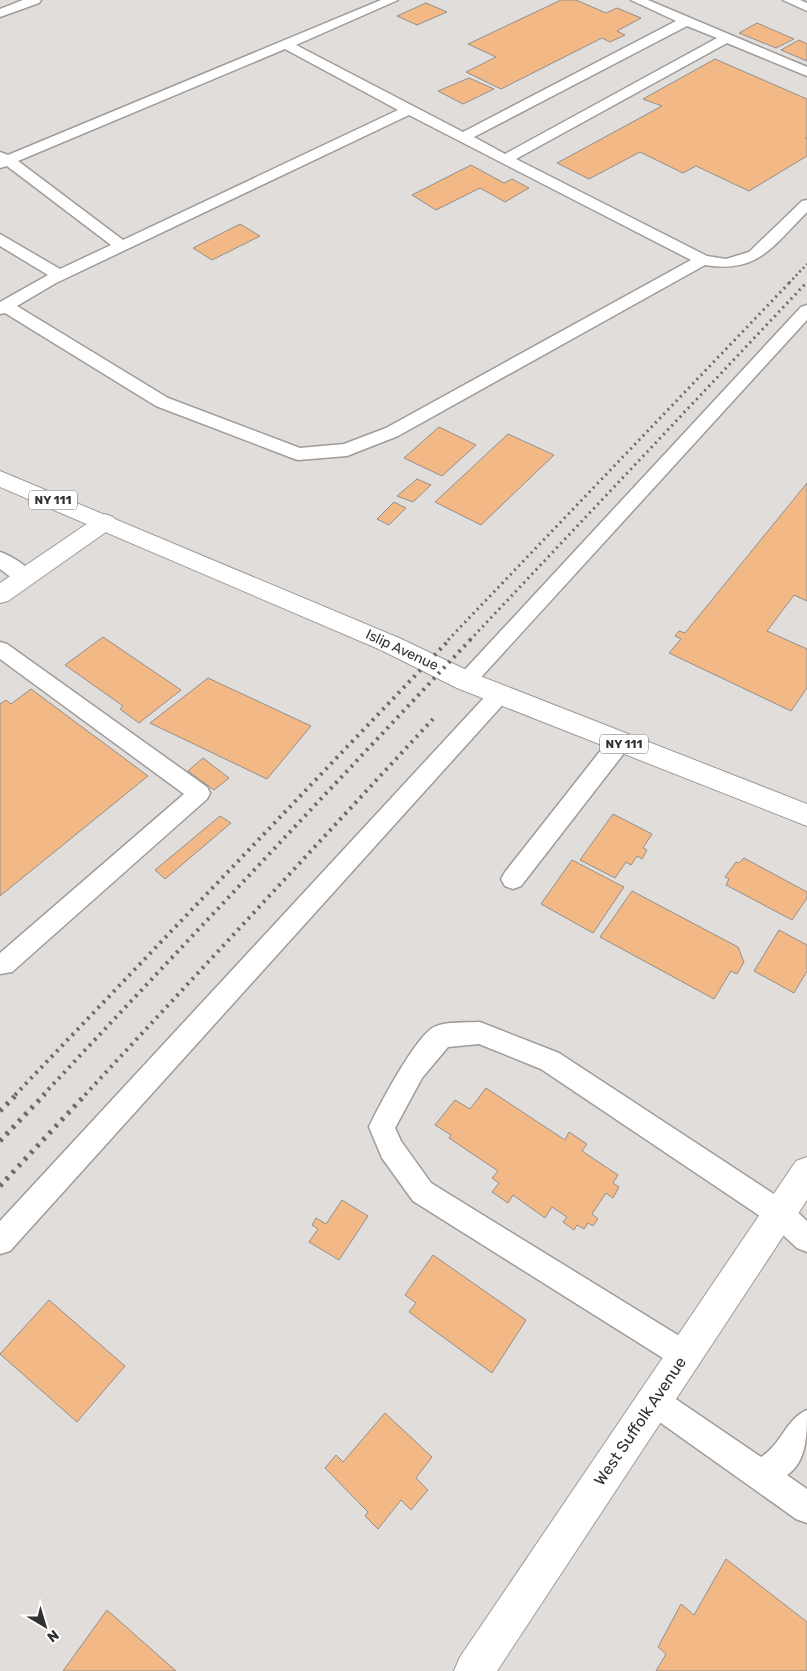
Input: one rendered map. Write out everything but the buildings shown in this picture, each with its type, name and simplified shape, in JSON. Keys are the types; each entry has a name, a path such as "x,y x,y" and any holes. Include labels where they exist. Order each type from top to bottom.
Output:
{"main road":[{"name":"Islip Avenue","path":"0,478 390,644 466,681 807,815"},
{"path":"0,595 105,522"},
{"name":"West Suffolk Avenue","path":"474,1671 807,1172"}],"lane":[{"path":"0,14 35,0"},
{"path":"3,160 392,0"},
{"path":"637,0 807,72"},
{"path":"789,0 807,6"},
{"path":"462,138 686,21"},
{"path":"506,159 727,38"},
{"path":"285,44 462,138 703,260 727,264 755,256 807,204"},
{"path":"2,307 60,276 409,110"},
{"path":"3,160 122,246"},
{"path":"0,240 60,276"},
{"path":"2,307 162,402 298,454 347,450 392,432 703,260"},
{"path":"466,681 807,310"},
{"path":"0,559 25,577"},
{"path":"0,963 3,965 198,793 5,659"},
{"path":"0,1241 500,694"},
{"path":"513,879 620,742"},
{"path":"684,1355 422,1192 391,1149 382,1127 413,1070 441,1036 480,1033 550,1061 779,1214 807,1238"},
{"path":"654,1401 807,1508"},
{"path":"760,1474 784,1462 807,1425"}],"railway":[{"path":"789,283 807,264"},
{"path":"448,640 791,281"},
{"path":"470,640 807,282"},
{"path":"15,1095 450,639"},
{"path":"43,1095 471,639"},
{"path":"85,1095 433,719"},
{"path":"0,1111 17,1094"},
{"path":"0,1141 45,1094"},
{"path":"0,1186 86,1094"}]}
